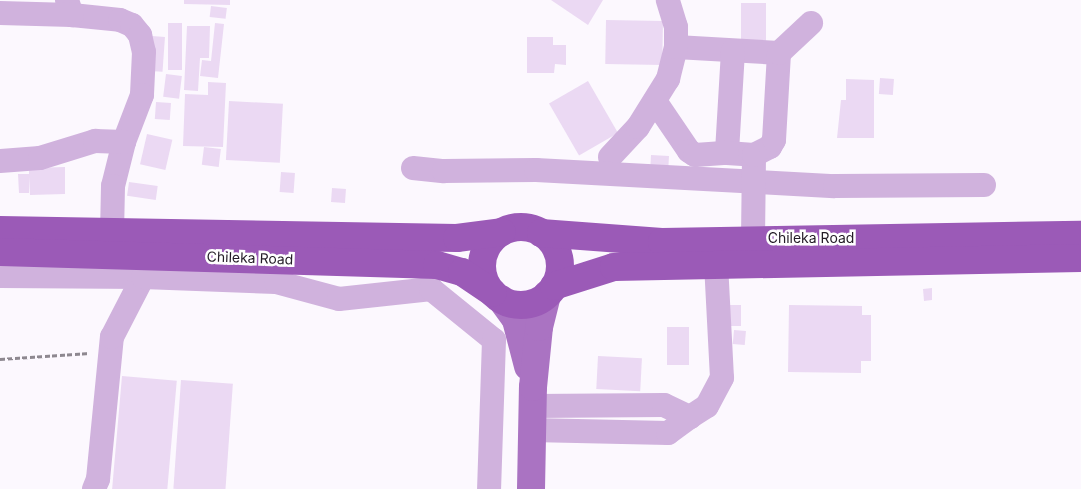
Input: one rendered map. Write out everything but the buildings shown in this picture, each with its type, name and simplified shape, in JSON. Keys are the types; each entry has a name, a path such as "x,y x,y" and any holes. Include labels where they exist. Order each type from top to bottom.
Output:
{"highway":[{"name":"Chileka Road","path":"0,230 457,238 502,232 522,227 541,233 662,242 753,238 1081,235"},
{"path":"497,296 487,284 482,265 488,245 502,232"},
{"path":"541,233 555,248 559,257 558,277 551,290"},
{"name":"Chileka Road","path":"0,252 437,265 462,272 497,296 520,305 551,290 614,266 1081,258"}],"main road":[{"path":"531,489 533,408 539,327 551,290"},
{"path":"497,296 516,320 533,408"}],"street":[{"path":"610,157 638,127 668,79 676,47 676,27 668,0"},
{"path":"0,13 70,8 120,20 132,25 140,35 144,52 142,95 124,142 113,186 112,232"},
{"path":"655,101 689,151 695,155 727,153 754,155 770,147 774,140 779,53 812,23"},
{"path":"676,47 779,53"},
{"path":"727,153 733,51"},
{"path":"0,161 40,158 95,141 124,142"},
{"path":"753,238 754,155"},
{"path":"413,168 444,171 536,170 754,182 984,185"},
{"path":"533,408 668,433 707,406 722,378 716,264"},
{"path":"0,276 143,277 276,282 339,299 432,289 494,340 488,489"},
{"path":"94,489 98,479 112,337 143,277"}],"path":[{"path":"0,360 110,351"}]}
